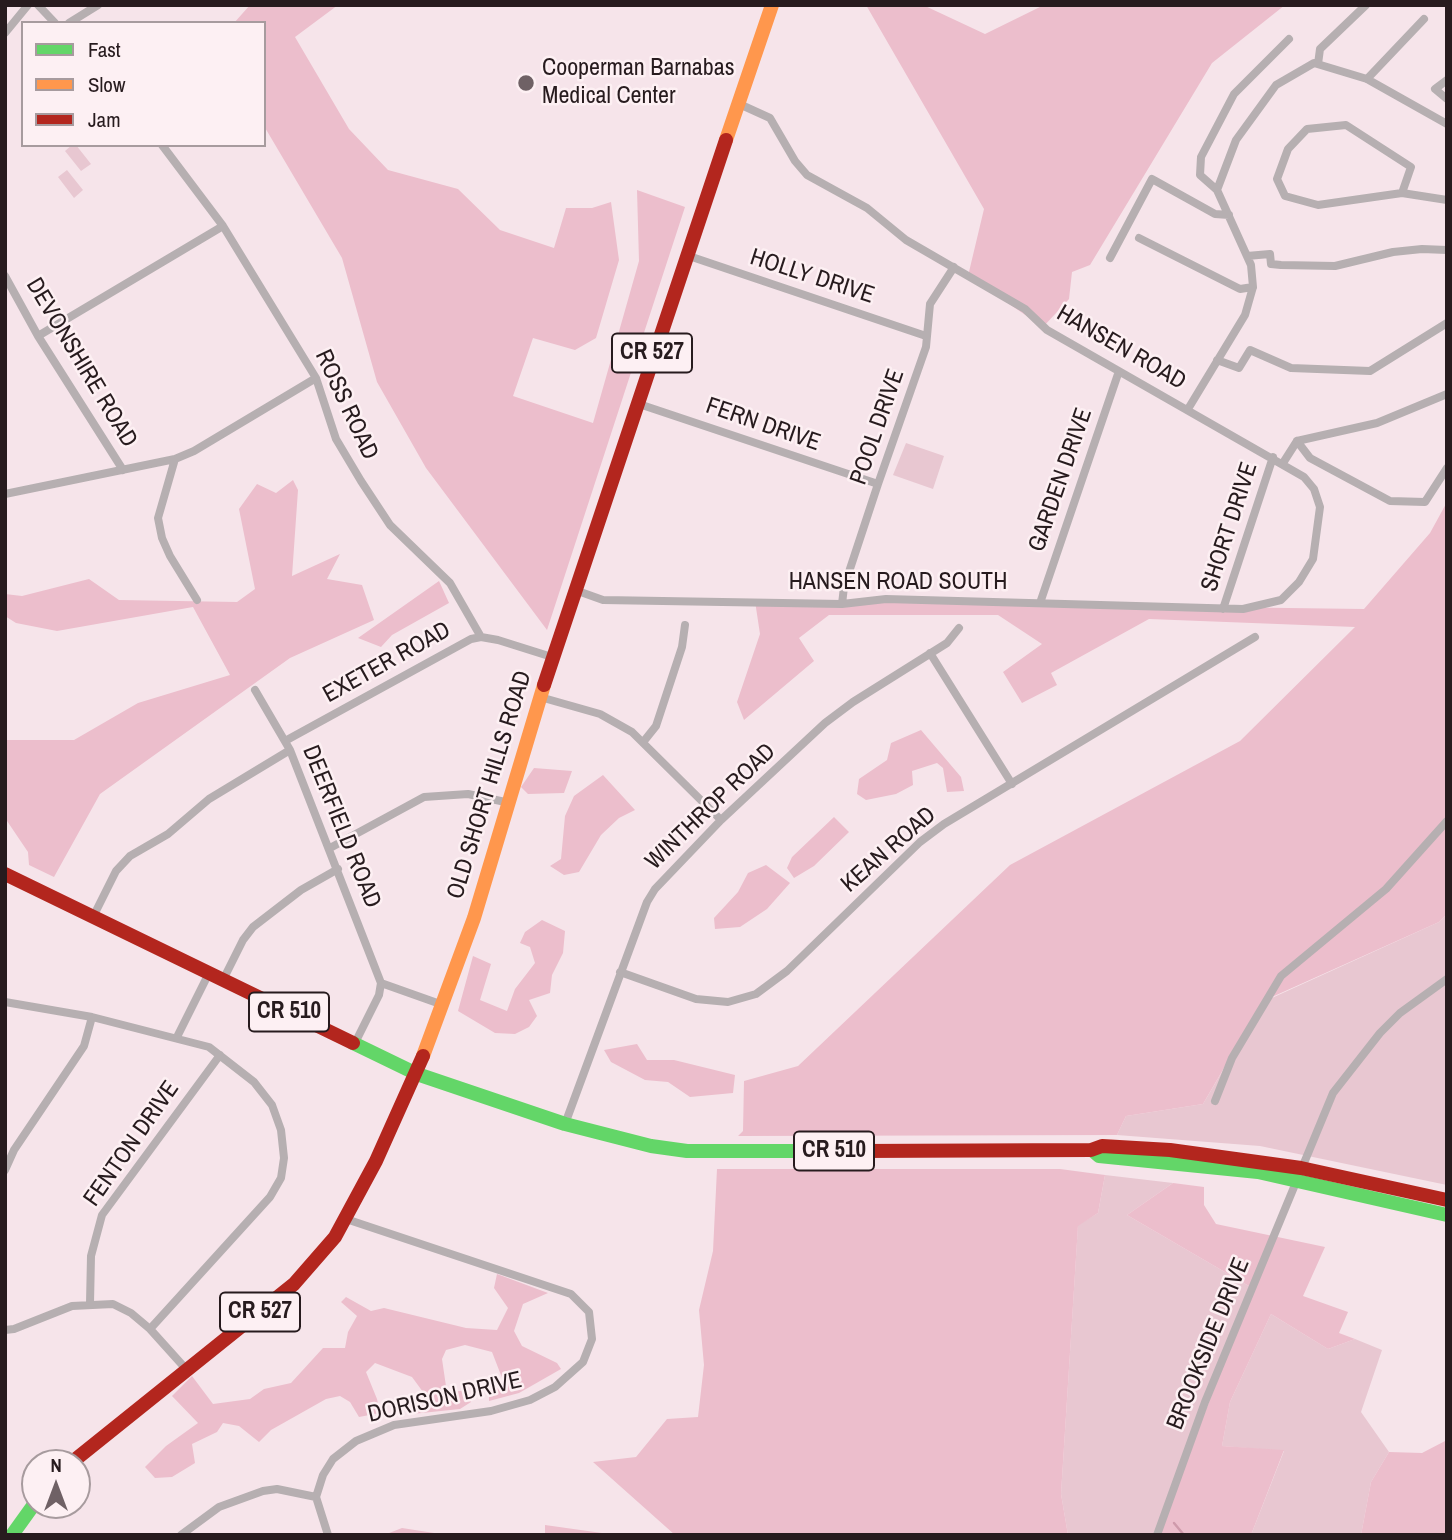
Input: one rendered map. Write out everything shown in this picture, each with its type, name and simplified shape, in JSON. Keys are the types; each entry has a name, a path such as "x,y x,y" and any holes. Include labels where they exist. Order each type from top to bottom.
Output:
{"main road":[{"name":"OLD SHORT HILLS ROAD","path":"88,1449 294,1284 322,1255 346,1219 417,1074 443,1005 510,803 552,657 636,402 772,5"},
{"name":"CR 510","path":"5,874 417,1074 565,1124 651,1146 687,1151 1091,1150 1099,1156 1298,1174 1447,1214"},
{"path":"1298,1174 1447,1200"},
{"path":"12,1535 24,1519"}],"street":[{"path":"5,33 28,5"},
{"path":"38,5 53,21"},
{"path":"72,21 98,5"},
{"path":"1318,64 1320,50 1367,5"},
{"path":"1367,79 1424,19"},
{"path":"1188,409 1245,315 1253,287 1251,265 1229,215 1217,191 1200,175 1201,157 1234,94 1289,39"},
{"path":"1217,191 1236,140 1276,85 1314,63 1367,79 1447,124"},
{"path":"1447,80 1435,89 1447,99"},
{"name":"HANSEN ROAD","path":"737,103 770,118 795,161 807,175 867,208 906,240 1025,309 1047,330 1304,477 1319,501 1321,514 1313,559 1299,582 1281,600 1258,607 1223,608"},
{"path":"1402,193 1411,167 1346,125 1307,129 1288,149 1277,178 1285,195 1318,205 1402,193 1447,200"},
{"name":"ROSS ROAD","path":"164,147 223,226 316,378 336,439 361,481 390,525 450,583 481,637"},
{"path":"1110,258 1152,179 1215,214 1229,215"},
{"path":"38,336 223,226"},
{"path":"1139,238 1240,289 1253,287"},
{"path":"1247,256 1270,254 1271,264 1335,266 1394,253 1422,249 1447,250"},
{"name":"HOLLY DRIVE","path":"686,255 926,336"},
{"name":"POOL DRIVE","path":"842,604 846,582 878,484 926,347 930,304 954,267"},
{"name":"DEVONSHIRE ROAD","path":"5,276 38,336 123,470"},
{"path":"1217,360 1239,368 1250,350 1291,368 1370,371 1447,323"},
{"name":"GARDEN DRIVE","path":"1040,603 1119,370"},
{"path":"5,494 175,459 194,451 316,378"},
{"path":"1283,463 1297,442 1377,423 1447,394"},
{"name":"FERN DRIVE","path":"636,402 878,484"},
{"path":"1297,442 1310,458 1390,501 1425,502 1447,468"},
{"name":"SHORT DRIVE","path":"1223,608 1273,457"},
{"path":"175,459 158,518 162,538 170,556 197,600"},
{"name":"HANSEN ROAD SOUTH","path":"575,590 603,600 842,604 886,598 1223,608"},
{"path":"644,741 656,726 682,647 685,625"},
{"name":"WINTHROP ROAD","path":"565,1124 620,972 655,889 722,820 843,709 947,643 959,628"},
{"name":"EXETER ROAD","path":"285,741 466,641 481,637 552,657"},
{"name":"KEAN ROAD","path":"620,972 696,999 728,1002 756,994 787,971 920,842 1255,637"},
{"path":"930,653 1012,784"},
{"name":"DEERFIELD ROAD","path":"255,690 290,750 382,983"},
{"path":"540,696 600,714 644,741 722,820"},
{"path":"93,917 117,871 130,856 176,829 209,799 290,750"},
{"path":"330,848 424,797 468,794 510,803"},
{"path":"1215,1101 1233,1058 1281,976 1385,889 1447,821"},
{"path":"223,980 243,940 254,927 301,890 338,869"},
{"path":"177,1037 209,973"},
{"name":"BROOKSIDE DRIVE","path":"1157,1535 1205,1402 1333,1093 1349,1069 1400,1013 1447,979"},
{"path":"355,1043 379,995 382,983 443,1005"},
{"path":"5,1002 92,1017 209,1047 254,1082 272,1105 281,1130 284,1158 281,1178 270,1198 150,1329"},
{"path":"5,1170 14,1150 84,1046 92,1017"},
{"name":"FENTON DRIVE","path":"90,1303 91,1256 102,1215 220,1055"},
{"name":"DORISON DRIVE","path":"316,1497 332,1459 356,1441 373,1432 404,1423 491,1411 530,1400 555,1387 583,1362 592,1339 589,1312 571,1294 346,1219"},
{"path":"5,1330 72,1306 90,1303 113,1304 131,1313 150,1329 186,1369"},
{"path":"181,1535 204,1515 263,1491 277,1489 316,1497 328,1535"}],"shaded area":[{"path":"250,5 338,5 295,37 349,129 388,170 458,189 500,230 554,248 566,208 592,208 611,202 619,260 596,338 575,350 533,338 513,396 593,423 639,261 637,190 685,207 547,630 426,468 377,382 342,258 266,129 266,21 236,21"},
{"path":"866,5 923,5 985,34 1044,5 1285,5 1212,63 1090,265 1072,272 1069,299 1043,327 968,276 984,209"},
{"path":"70,147 78,147 91,164 81,171 65,151"},
{"path":"67,170 83,190 74,198 58,177"},
{"path":"906,443 944,456 933,489 893,475"},
{"path":"293,480 298,490 292,576 340,554 327,579 362,585 374,620 290,658 100,794 54,877 29,865 28,852 5,818 5,740 74,740 138,703 230,675 193,607 57,631 16,623 5,616 5,594 22,596 89,579 119,600 237,602 255,589 239,509 257,484 276,493"},
{"path":"1447,502 1447,914 1439,922 1263,1001 1203,1104 1126,1116 1117,1135 738,1136 743,1131 744,1081 798,1066 1010,865 1240,741 1355,627 1149,619 1051,673 1057,685 1022,703 1003,672 1042,644 998,615 829,615 799,638 814,661 744,720 737,702 760,634 755,601 1364,609 1430,533"},
{"path":"439,581 449,603 392,635 381,647 358,638"},
{"path":"921,730 961,777 964,791 947,792 943,768 937,763 912,771 913,785 896,794 866,800 857,794 859,779 887,760 891,743"},
{"path":"534,768 572,771 564,793 528,794 521,787"},
{"path":"603,775 635,810 619,818 601,835 579,872 564,875 550,866 561,859 565,816 574,796"},
{"path":"834,817 849,832 814,866 794,878 787,868 792,857"},
{"path":"766,865 790,883 767,909 740,927 715,929 714,918 738,892 748,873"},
{"path":"1447,914 1447,1185 1260,1146 1117,1135 1126,1116 1203,1104 1263,1002 1439,922"},
{"path":"542,920 565,931 563,953 552,975 550,993 529,1000 537,1016 529,1027 515,1034 495,1033 458,1011 473,956 491,964 480,1000 507,1011 515,989 535,963 530,947 520,943 525,932"},
{"path":"637,1044 647,1060 674,1060 735,1075 733,1093 690,1097 668,1082 645,1080 611,1062 604,1050"},
{"path":"717,1169 1060,1169 1105,1175 1098,1213 1078,1226 1061,1494 1068,1535 675,1535 593,1462 636,1457 667,1419 698,1417 704,1365 699,1310 713,1251"},
{"path":"1105,1175 1173,1183 1127,1215 1254,1289 1156,1535 1068,1535 1061,1494 1078,1225 1098,1213"},
{"path":"1173,1183 1204,1187 1204,1205 1216,1224 1325,1247 1303,1296 1348,1312 1339,1333 1355,1339 1328,1349 1271,1314 1230,1402 1222,1446 1284,1450 1251,1535 1156,1535 1254,1289 1127,1215"},
{"path":"497,1274 548,1293 523,1304 514,1331 522,1346 557,1363 561,1369 519,1393 489,1401 489,1395 504,1383 492,1352 465,1345 446,1350 442,1359 447,1393 466,1390 471,1402 460,1409 412,1414 413,1401 423,1392 412,1377 375,1363 366,1372 380,1413 359,1417 350,1402 340,1396 326,1399 271,1430 259,1442 239,1426 223,1423 217,1432 192,1444 195,1463 172,1477 155,1478 145,1467 166,1446 198,1423 172,1396 192,1376 213,1404 250,1399 264,1389 291,1383 323,1348 345,1348 348,1332 357,1316 341,1302 346,1297 371,1311 384,1308 466,1328 497,1330 508,1308 494,1288"},
{"path":"1271,1314 1328,1349 1355,1339 1382,1350 1361,1412 1389,1452 1371,1482 1361,1535 1251,1535 1284,1451 1222,1446 1230,1402"},
{"path":"1447,1440 1447,1535 1361,1535 1371,1482 1389,1452 1422,1453"},
{"path":"545,1525 616,1535 545,1535"},
{"path":"402,1528 447,1535 384,1535"}],"waterway":[{"path":"1174,1523 1184,1535"}],"traffic: fast":[{"path":"353,1043 417,1074 565,1124 651,1146 687,1151 859,1151"},
{"path":"1092,1150 1099,1156 1258,1172 1447,1215"},
{"path":"12,1535 24,1519"}],"traffic: slow":[{"path":"726,140 772,5"},
{"path":"423,1056 474,918 544,685"}],"traffic: jam":[{"path":"544,685 726,140"},
{"path":"5,874 353,1043"},
{"path":"88,1449 294,1284 335,1237 376,1161 423,1056"},
{"path":"859,1151 1091,1150 1102,1146 1170,1150 1301,1168 1447,1200"}],"place":[{"name":"Cooperman Barnabas Medical Center","path":"526,83"}]}
